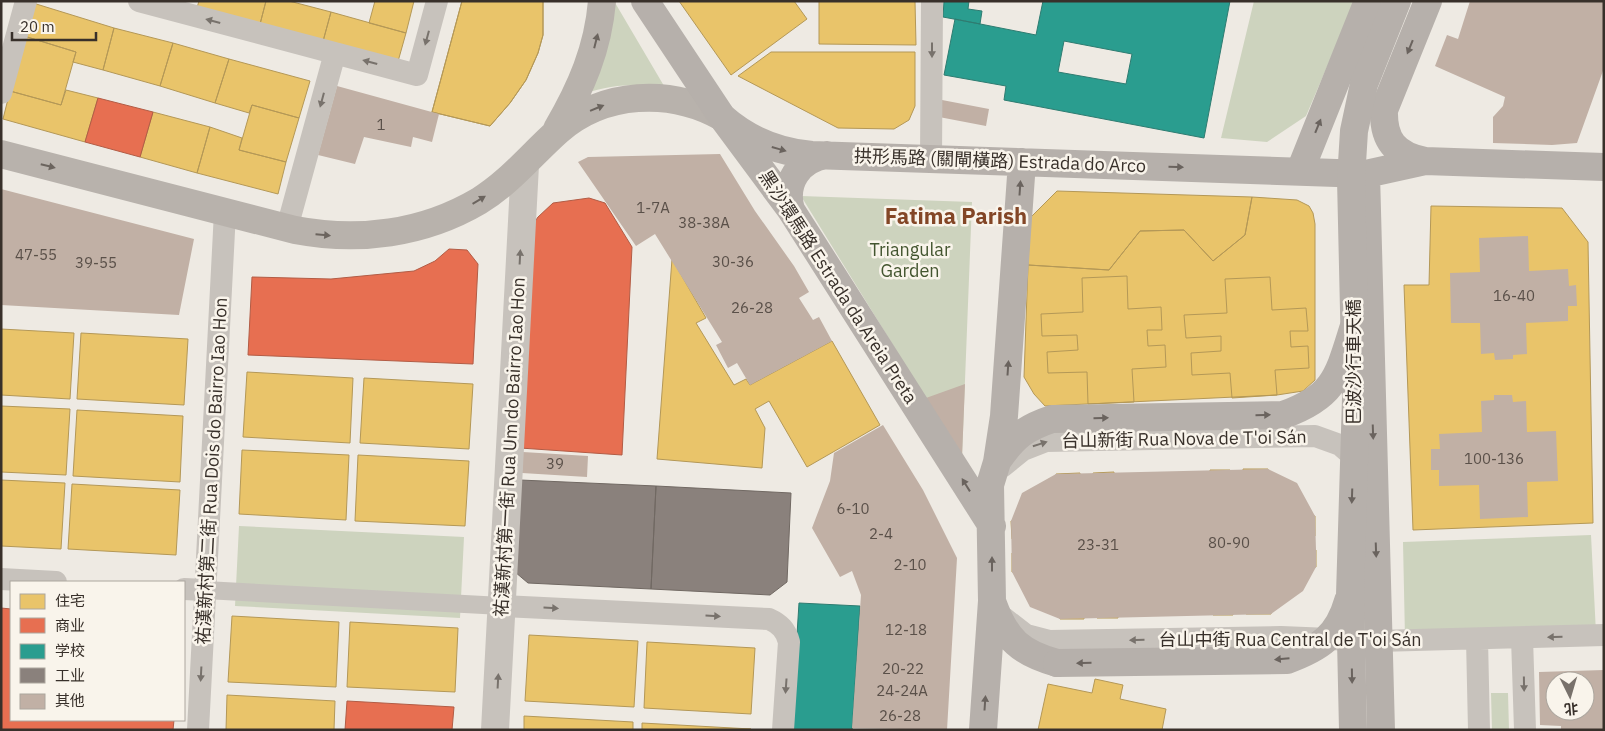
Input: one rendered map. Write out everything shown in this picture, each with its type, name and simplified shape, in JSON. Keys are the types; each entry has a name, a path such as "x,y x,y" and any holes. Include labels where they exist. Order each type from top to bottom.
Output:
{"main road":[{"path":"534,156 568,112 586,74 598,34 602,1"},
{"name":"黑沙環馬路 Estrada da Areia Preta","path":"645,1 722,117 791,210 992,526"},
{"path":"1294,171 1368,1"},
{"name":"巴波沙行車天橋","path":"1353,730 1350,595 1356,398 1351,179 1354,131 1364,84 1397,1"},
{"path":"1428,1 1384,110 1384,124 1388,139 1397,150 1410,158 1425,161 1604,168"},
{"path":"1,154 288,228 316,234 359,236 421,226 441,219 479,200 534,156 560,130 579,117 600,107 628,100 656,98 679,101 722,117"},
{"name":"拱形馬路 (關閘橫路) Estrada do Arco","path":"722,117 750,138 794,153 1366,174 1425,161"},
{"path":"791,210 789,189 798,170 808,161 828,155"},
{"path":"983,730 992,601 994,473 1004,416 1022,162"},
{"path":"1366,174 1381,730"},
{"path":"994,473 1010,442 1029,427 1052,419 1283,415 1306,407 1325,392 1339,373 1354,325"},
{"path":"992,601 1000,624 1014,643 1034,657 1057,664 1287,660 1310,652 1329,637 1343,618 1350,595"}],"street":[{"path":"1,93 26,1"},
{"path":"139,1 417,75 437,1"},
{"path":"931,159 932,1"},
{"path":"288,228 335,53"},
{"name":"祐漢新村第一街 Rua Um do Bairro Iao Hon","path":"495,730 534,156"},
{"name":"祐漢新村第二街 Rua Dois do Bairro Iao Hon","path":"198,730 194,590 225,212"},
{"name":"台山新街 Rua Nova de T'oi Sán","path":"994,473 1023,450 1046,441 1315,436 1340,445 1360,462 1374,484"},
{"path":"1,580 28,581"},
{"path":"194,590 769,619 782,628 789,642 783,730"},
{"name":"台山中街 Rua Central de T'oi Sán","path":"992,601 1006,620 1020,630 1026,634 1049,641 1281,637 1378,641 1604,635"},
{"path":"1522,638 1525,730"},
{"path":"1476,639 1479,730"}],"green space":[{"path":"614,1 667,91 633,85 600,89 577,96"},
{"path":"1254,1 1355,1 1306,116 1267,142 1221,138"},
{"name":"Triangular Garden","path":"801,196 972,202 962,457"},
{"path":"239,526 464,537 460,618 235,606"},
{"path":"1591,535 1596,633 1405,638 1403,542"},
{"path":"1491,693 1508,693 1509,730 1492,730"}],"building: 住宅":[{"path":"199,1 266,1 259,28 196,11"},
{"path":"266,1 289,1 331,12 322,45 259,28"},
{"path":"375,1 414,1 406,33 369,23"},
{"path":"462,1 543,1 543,35 538,53 526,80 510,103 490,126 432,112"},
{"path":"462,1 543,1 543,35 538,53 526,80 510,103 490,126 432,112"},
{"path":"679,1 794,1 807,19 731,75"},
{"path":"819,1 915,1 916,45 819,44"},
{"path":"33,3 114,28 103,70 73,62 76,52 24,36"},
{"path":"331,12 406,33 397,65 322,45"},
{"path":"114,28 173,43 160,86 103,70"},
{"path":"24,36 76,52 61,105 10,91"},
{"path":"173,43 229,59 215,103 160,86"},
{"path":"771,52 915,52 915,106 909,120 894,129 838,128 738,76"},
{"path":"229,59 310,81 299,118 252,105 249,113 215,103"},
{"path":"66,90 98,98 85,142 3,119 10,91 61,105"},
{"path":"252,105 299,118 286,162 239,150"},
{"path":"153,112 210,127 197,173 140,157"},
{"path":"210,127 242,138 239,150 286,162 278,194 197,173"},
{"path":"1057,191 1252,197 1245,235 1213,261 1184,230 1140,231 1109,270 1028,265 1030,218"},
{"path":"1252,197 1297,200 1309,206 1313,213 1315,224 1315,380 1303,391 1277,395 1045,406 1034,394 1024,377 1028,265 1109,270 1140,231 1184,230 1213,261 1245,235"},
{"path":"1431,206 1562,208 1588,242 1593,523 1413,530 1404,285 1429,285"},
{"path":"672,259 706,318 696,323 734,385 746,379 750,385 832,341 880,425 807,467 769,401 755,409 765,428 762,468 657,459"},
{"path":"1127,276 1128,309 1161,307 1162,330 1147,330 1148,346 1165,345 1166,367 1132,369 1134,402 1088,404 1087,372 1048,373 1047,352 1078,350 1077,335 1042,336 1041,314 1083,312 1082,278"},
{"path":"1270,277 1272,310 1306,308 1308,331 1290,331 1291,347 1308,346 1309,368 1275,370 1277,395 1232,398 1230,373 1192,375 1191,353 1221,351 1221,336 1186,338 1184,315 1227,313 1225,279"},
{"path":"1,329 74,333 70,399 1,395"},
{"path":"81,333 188,339 184,405 77,399"},
{"path":"247,372 353,378 350,443 243,437"},
{"path":"364,378 473,384 469,449 360,443"},
{"path":"1,406 70,409 66,475 1,472"},
{"path":"77,410 183,416 180,482 73,476"},
{"path":"242,450 349,455 346,520 239,514"},
{"path":"358,455 469,461 465,526 355,521"},
{"path":"1243,469 1268,469 1269,517 1315,516 1315,536 1290,536 1290,550 1316,550 1316,567 1270,568 1271,614 1246,614 1246,597 1233,597 1233,615 1213,615 1212,569 1169,570 1168,520 1211,519 1210,470 1230,470 1231,492 1244,492"},
{"path":"1114,472 1115,519 1158,517 1160,568 1117,569 1118,618 1097,618 1097,595 1084,596 1084,619 1060,619 1059,570 1012,572 1012,553 1037,552 1037,538 1012,539 1011,521 1057,520 1056,474 1080,473 1081,491 1094,490 1093,473"},
{"path":"1,480 65,483 61,549 1,546"},
{"path":"72,484 180,490 176,555 68,549"},
{"path":"232,616 339,622 336,687 228,682"},
{"path":"350,622 458,628 455,692 347,687"},
{"path":"529,635 638,641 634,707 525,701"},
{"path":"647,642 755,648 751,714 644,708"},
{"path":"1095,679 1123,685 1120,699 1166,709 1162,730 1038,730 1048,684 1092,693"},
{"path":"227,695 335,701 334,730 226,730"},
{"path":"524,716 633,722 633,730 524,730"},
{"path":"642,723 751,729 642,730"}],"building: 商业":[{"path":"98,98 153,112 140,157 85,142"},
{"path":"589,198 605,203 632,247 622,455 520,448 527,233 538,217 553,203"},
{"path":"449,249 467,250 478,264 473,364 248,355 252,277 331,279 414,271 435,261"},
{"path":"1,608 10,609 10,721 174,721 173,730 1,730"},
{"path":"347,701 454,707 452,730 345,730"}],"building: 学校":[{"path":"944,1 969,1 968,9 982,11 980,24 943,17"},
{"path":"1043,1 1230,1 1204,138 1004,100 1006,86 944,75 955,19 1036,35","holes":["1064,41 1132,54 1126,84 1058,72"]},
{"path":"799,603 860,606 852,730 791,730"}],"building: 工业":[{"path":"520,480 656,486 651,589 528,583 515,572"},
{"path":"656,486 791,493 787,582 770,595 651,589"}],"building: 其他":[{"path":"1470,1 1604,1 1604,68 1577,143 1552,145 1493,143 1493,117 1503,106 1505,97 1435,66 1447,35 1458,39"},
{"path":"337,86 439,114 432,142 413,137 411,147 364,137 355,164 318,155"},
{"path":"942,100 989,109 986,126 939,117"},
{"path":"720,154 809,292 799,298 813,320 819,317 832,341 750,385 737,363 728,368 716,345 722,342 655,234 636,246 578,162 588,157"},
{"path":"1,189 194,239 179,315 1,305"},
{"path":"1528,236 1529,271 1568,269 1569,286 1576,285 1577,306 1568,306 1568,321 1526,323 1527,354 1513,355 1513,359 1495,360 1494,353 1481,354 1480,323 1451,323 1450,273 1480,272 1479,238"},
{"path":"965,384 962,457 926,398"},
{"path":"1494,395 1512,395 1513,402 1526,401 1527,432 1556,431 1558,481 1527,482 1528,517 1480,519 1479,485 1439,486 1439,470 1431,470 1431,449 1440,449 1439,434 1482,432 1481,401 1494,400"},
{"path":"883,425 923,490 957,558 947,730 852,728 861,595 852,571 840,577 812,528 830,481 834,453"},
{"path":"523,452 588,456 587,477 522,473"},
{"path":"1268,469 1297,483 1315,516 1316,550 1316,567 1303,591 1271,614 1060,619 1030,607 1012,572 1011,521 1022,493 1056,474"},
{"path":"1604,670 1604,730 1561,730 1561,726 1540,725 1539,672 1545,672 1545,721 1595,721 1595,671 1572,671"}],"district":[{"name":"Fatima Parish","path":"956,216"}]}
